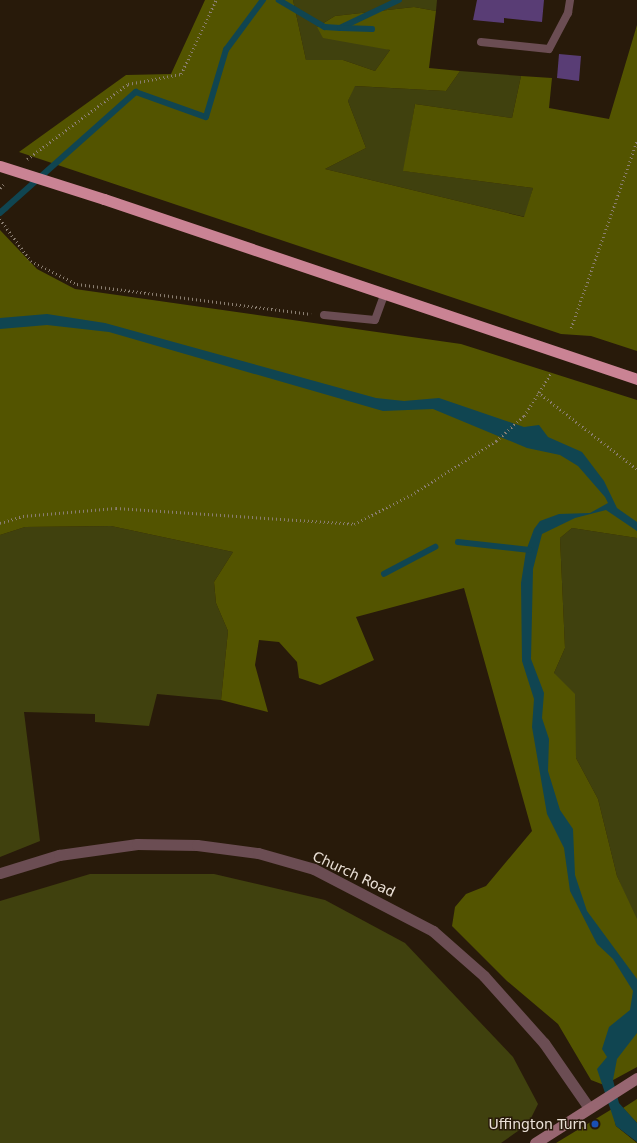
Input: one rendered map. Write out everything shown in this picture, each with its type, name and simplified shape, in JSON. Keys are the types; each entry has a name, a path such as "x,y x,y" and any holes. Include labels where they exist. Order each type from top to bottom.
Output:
{"highway":[{"path":"0,166 104,199 384,295 637,379"}],"main road":[{"path":"534,1143 637,1078"}],"street":[{"name":"Church Road","path":"0,873 59,855 137,844 197,845 258,853 314,869 426,927 450,946 484,976 544,1043 594,1106"}],"lane":[{"path":"481,42 549,49 568,13 570,0"},
{"path":"324,315 375,320 384,295"}],"path":[{"path":"25,161 128,84 181,74 216,0"},
{"path":"571,328 637,141"},
{"path":"0,188 10,177"},
{"path":"0,219 31,261 77,284 324,315"},
{"path":"0,523 23,516 116,508 354,524 468,461 519,422 551,373"},
{"path":"538,392 637,469"}],"shaded area":[{"path":"205,0 293,0 306,60 343,60 375,71 390,50 323,38 317,27 335,16 414,7 436,11 429,68 460,71 446,91 355,86 348,101 366,148 325,169 524,217 533,188 403,171 415,104 512,118 521,76 552,78 549,108 609,119 637,25 637,351 591,336 561,334 19,152 126,75 171,74"},
{"path":"293,0 437,0 436,11 414,7 335,16 317,27 390,50 375,71 343,60 306,60"},
{"path":"460,71 521,76 512,118 415,104 404,171 533,188 525,217 325,169 366,148 348,101 354,86 446,91"},
{"path":"0,230 37,269 75,289 461,344 637,400 637,538 572,528 560,538 565,648 554,673 575,694 576,758 598,799 617,876 637,919 637,1067 604,1085 591,1080 558,1024 507,981 452,926 455,907 466,894 486,886 532,831 464,588 356,617 374,660 320,685 299,678 297,662 279,642 259,640 255,665 268,712 221,700 228,631 216,603 214,582 233,552 111,526 25,527 0,535"},
{"path":"111,526 233,552 214,582 216,603 228,631 221,700 157,694 149,726 95,722 95,714 24,712 40,841 0,857 0,535 25,527"},
{"path":"572,528 637,538 637,923 617,876 598,799 576,758 554,673 565,648 560,538"},
{"path":"90,874 214,874 325,900 405,943 513,1057 538,1104 528,1124 501,1143 0,1143 0,901"},
{"path":"637,1099 637,1123 623,1108"},
{"path":"612,1109 616,1126 637,1143 556,1143"}],"water":[{"path":"14,199 8,210 0,216 0,209"},
{"path":"47,314 105,323 376,398 404,401 439,398 524,427 539,425 548,437 582,452 604,481 617,508 637,522 637,531 606,510 575,518 542,534 533,569 531,659 544,693 542,718 549,739 548,771 560,810 573,829 575,875 587,911 637,979 637,1033 617,1059 613,1080 619,1103 637,1123 637,1142 616,1126 597,1069 607,1057 602,1049 609,1027 630,1010 633,991 613,959 597,944 570,891 564,848 547,814 532,727 534,699 522,661 521,583 526,551 534,529 540,521 559,514 590,513 608,503 605,497 578,466 560,455 527,448 433,409 383,411 109,332 47,325 0,329 0,318"}],"building":[{"path":"477,0 544,0 542,22 504,18 504,23 473,20"},
{"path":"559,54 581,56 579,81 557,78"}],"waterway":[{"path":"0,213 136,92 206,117 226,50 263,0"},
{"path":"279,0 325,27 340,28 399,0"},
{"path":"342,28 372,29"},
{"path":"458,542 530,550"},
{"path":"384,574 435,547"}],"place":[{"name":"Uffington Turn","path":"595,1124"}]}
